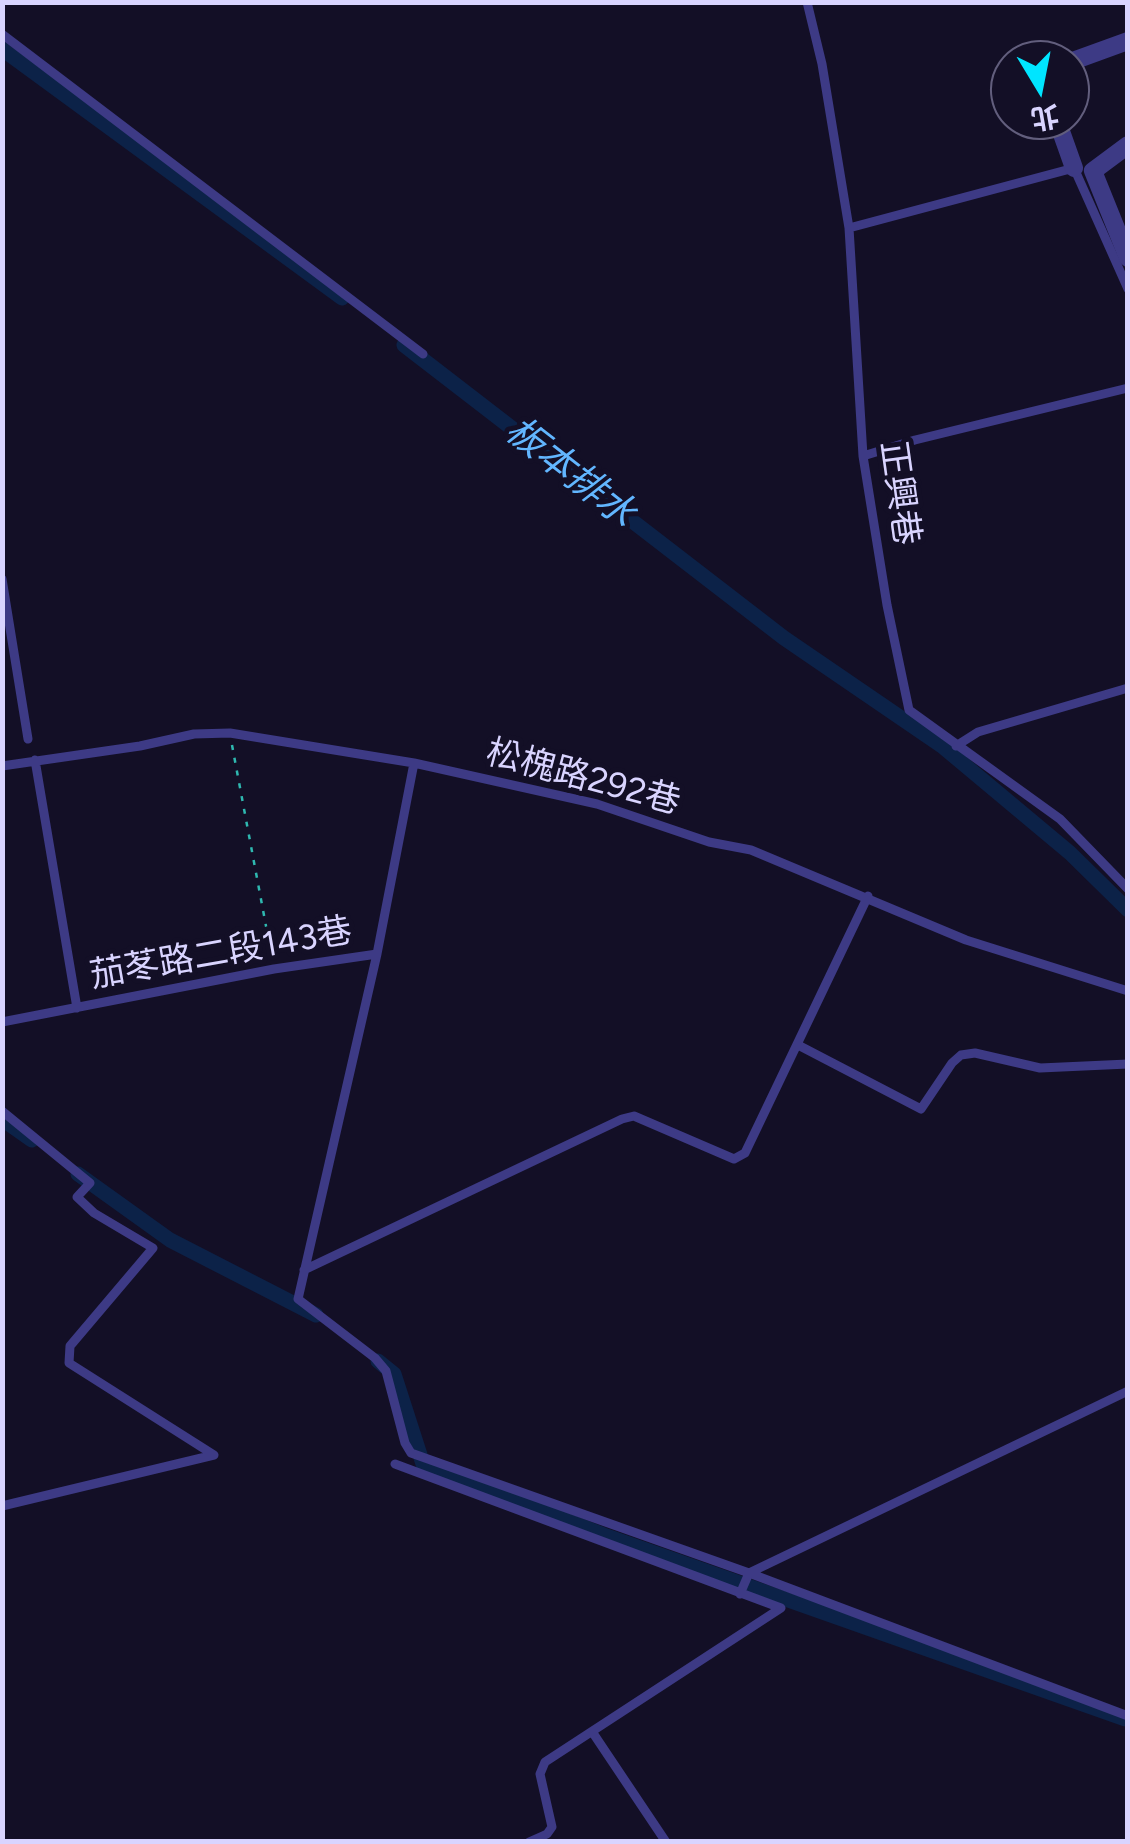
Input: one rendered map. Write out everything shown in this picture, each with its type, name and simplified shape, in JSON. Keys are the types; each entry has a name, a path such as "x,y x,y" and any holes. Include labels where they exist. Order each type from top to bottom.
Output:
{"street":[{"path":"1090,55 1127,42"},
{"path":"1064,140 1074,168"},
{"path":"1128,146 1093,171 1128,258"}],"lane":[{"name":"正興巷","path":"807,2 822,64 849,228 864,456 887,605 909,710 1060,820 1128,889"},
{"path":"2,34 423,354"},
{"path":"849,228 1074,168 1128,288"},
{"path":"864,456 1128,388"},
{"path":"2,580 28,739"},
{"path":"956,746 978,732 1128,688"},
{"name":"松槐路292巷","path":"2,766 194,734 230,734 414,763 597,804 709,842 751,850 966,940 1128,991"},
{"path":"35,760 77,1008"},
{"name":"茄苳路二段143巷","path":"2,1022 274,969 377,954 414,763"},
{"path":"304,1270 622,1119 634,1116 734,1159 745,1153 868,896"},
{"path":"377,954 298,1299 381,1364 390,1379 405,1443 411,1453 749,1573 1128,1716"},
{"path":"798,1045 921,1109 961,1054 975,1053 1040,1068 1128,1064"},
{"path":"2,1111 90,1183 77,1197 94,1213 153,1248 70,1346 71,1366 214,1455 2,1506"},
{"path":"740,1594 749,1573 1128,1391"},
{"path":"395,1464 781,1608 545,1762 540,1774 552,1827 547,1834 529,1842"},
{"path":"593,1733 666,1842"}],"path":[{"path":"230,734 274,969"}],"waterway":[{"name":"板本排水","path":"2,49 342,298"},
{"name":"板本排水","path":"404,345 784,638 942,746 1070,853 1128,910"},
{"path":"2,1119 32,1140"},
{"path":"78,1174 170,1240 316,1315"},
{"path":"378,1361 394,1374 423,1464 604,1535 1125,1719"}]}
